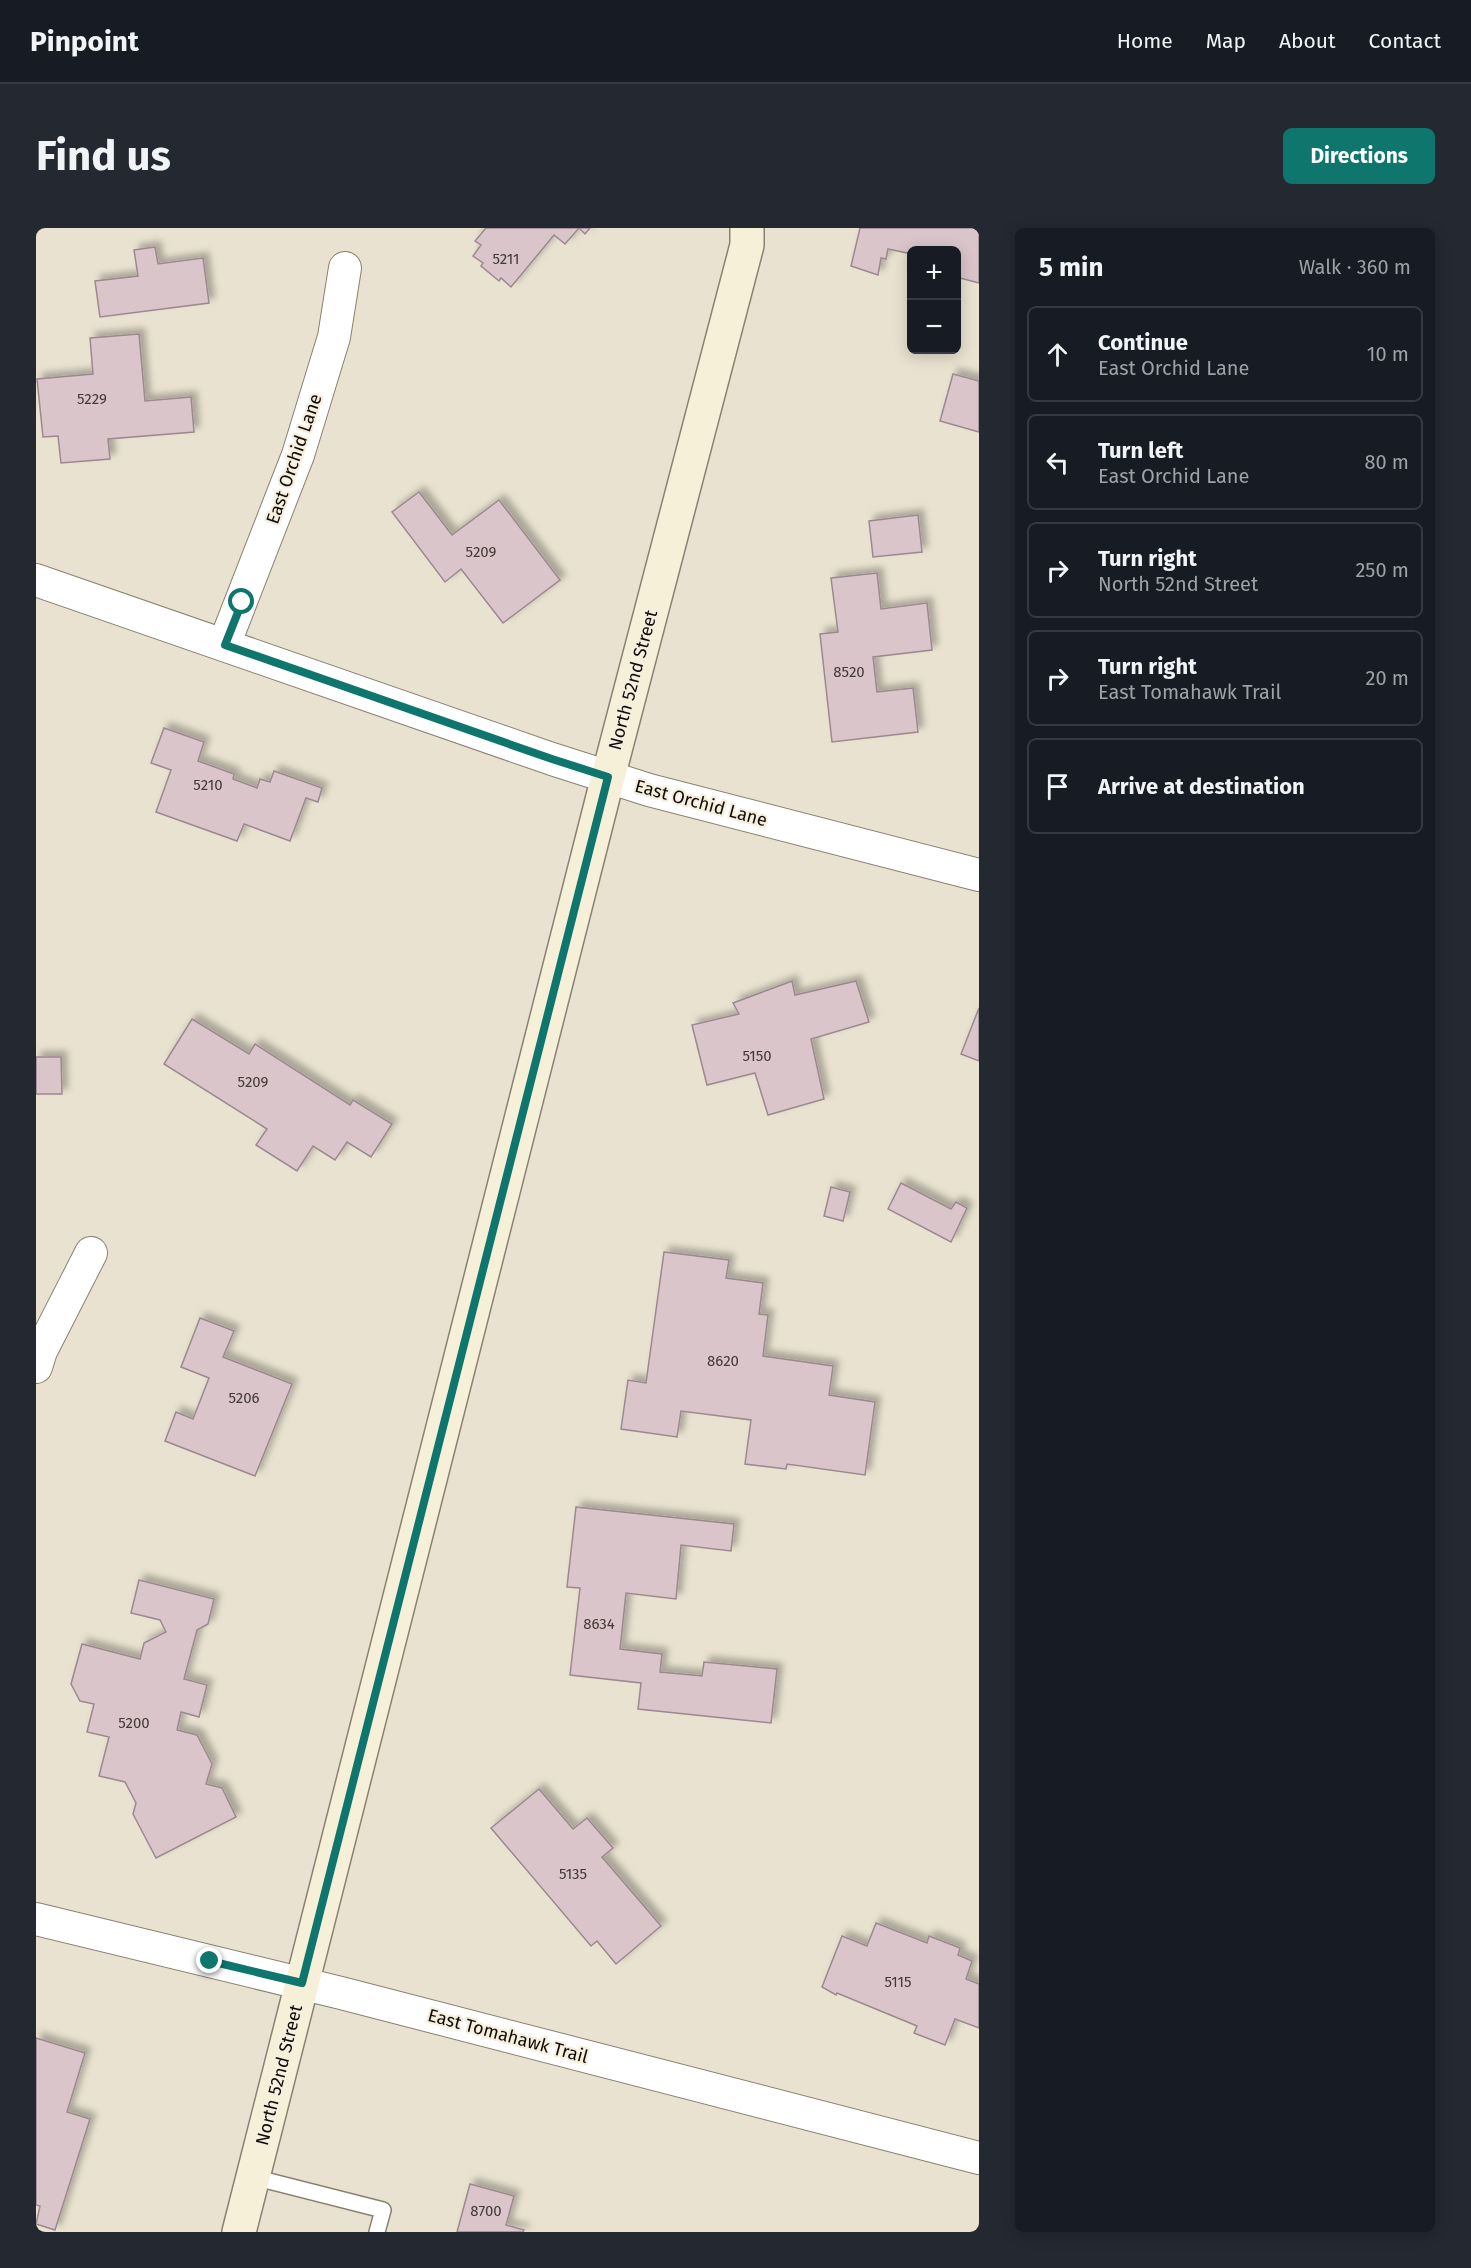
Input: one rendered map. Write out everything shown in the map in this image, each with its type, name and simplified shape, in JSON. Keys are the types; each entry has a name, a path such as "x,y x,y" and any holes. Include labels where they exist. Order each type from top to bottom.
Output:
{"street":[{"name":"North 52nd Street","path":"239,2232 608,777 751,234"},
{"name":"East Orchid Lane","path":"225,645 298,455 334,337 345,268"},
{"name":"East Orchid Lane","path":"36,580 552,759 671,797 979,875"},
{"path":"36,1367 41,1351 91,1253"},
{"name":"East Tomahawk Trail","path":"36,1919 302,1983 979,2158"}],"lane":[{"path":"253,2176 383,2210 377,2232"}],"building":[{"path":"486,228 579,228 565,244 554,235 511,287 501,278 499,281 481,266 483,263 473,256 481,245 475,241"},
{"path":"579,228 590,228 585,234"},
{"path":"860,228 979,228 979,283 961,278 961,246 907,246 907,253 888,249 886,259 881,258 878,275 851,266"},
{"path":"155,247 158,264 203,258 209,303 100,317 95,281 138,276 134,250"},
{"path":"139,334 145,401 191,397 194,432 108,439 110,459 61,463 58,436 43,437 37,379 93,374 90,338"},
{"path":"953,374 979,381 979,432 940,421"},
{"path":"419,492 452,535 499,500 560,580 503,623 461,569 445,582 392,512"},
{"path":"918,515 922,552 873,557 869,521"},
{"path":"877,573 881,609 927,603 932,650 873,657 877,692 913,688 918,732 832,742 820,634 838,632 831,578"},
{"path":"164,728 204,742 198,761 234,774 233,779 257,788 260,779 270,782 274,771 322,788 318,802 306,798 290,841 244,824 237,841 156,812 171,770 151,763"},
{"path":"792,981 795,995 856,981 869,1022 811,1039 824,1099 768,1115 755,1073 707,1085 692,1025 739,1014 733,1003"},
{"path":"979,1008 979,1061 961,1054"},
{"path":"192,1019 249,1054 255,1044 350,1105 353,1100 392,1124 371,1157 347,1142 335,1160 313,1146 297,1171 256,1145 267,1129 164,1064"},
{"path":"36,1057 61,1057 62,1094 36,1094"},
{"path":"901,1183 951,1209 956,1202 967,1208 951,1242 888,1209"},
{"path":"831,1187 850,1192 843,1221 824,1216"},
{"path":"664,1252 729,1260 726,1278 763,1283 759,1314 768,1315 763,1356 833,1366 829,1395 875,1402 865,1475 787,1464 786,1469 745,1464 751,1420 681,1411 677,1437 621,1429 628,1380 646,1383"},
{"path":"200,1318 234,1331 223,1357 292,1384 255,1476 165,1441 176,1412 193,1419 209,1378 181,1367"},
{"path":"576,1507 734,1524 731,1551 681,1545 676,1599 626,1593 620,1649 662,1654 660,1672 702,1676 704,1662 777,1669 771,1723 638,1709 641,1683 570,1675 580,1588 567,1587"},
{"path":"139,1580 214,1599 208,1624 197,1630 184,1679 207,1685 199,1717 181,1712 177,1730 197,1735 212,1764 206,1784 222,1788 236,1817 156,1858 133,1814 136,1803 125,1782 99,1776 109,1737 87,1732 94,1704 80,1701 71,1684 82,1644 140,1659 144,1643 166,1632 160,1620 131,1613"},
{"path":"539,1789 573,1829 587,1818 613,1848 602,1857 661,1926 616,1964 597,1941 591,1946 491,1828"},
{"path":"876,1923 927,1943 929,1936 960,1948 958,1955 972,1961 966,1979 979,1984 979,2028 955,2019 945,2045 914,2033 917,2026 837,1993 836,1995 822,1987 842,1936 867,1946"},
{"path":"36,2038 85,2053 67,2112 90,2119 55,2230 36,2224 40,2206 36,2205"},
{"path":"470,2184 514,2196 506,2225 524,2230 523,2232 457,2232"}],"route":[{"path":"210,1961 302,1983 321,1916 608,777 225,645 242,602"}]}
